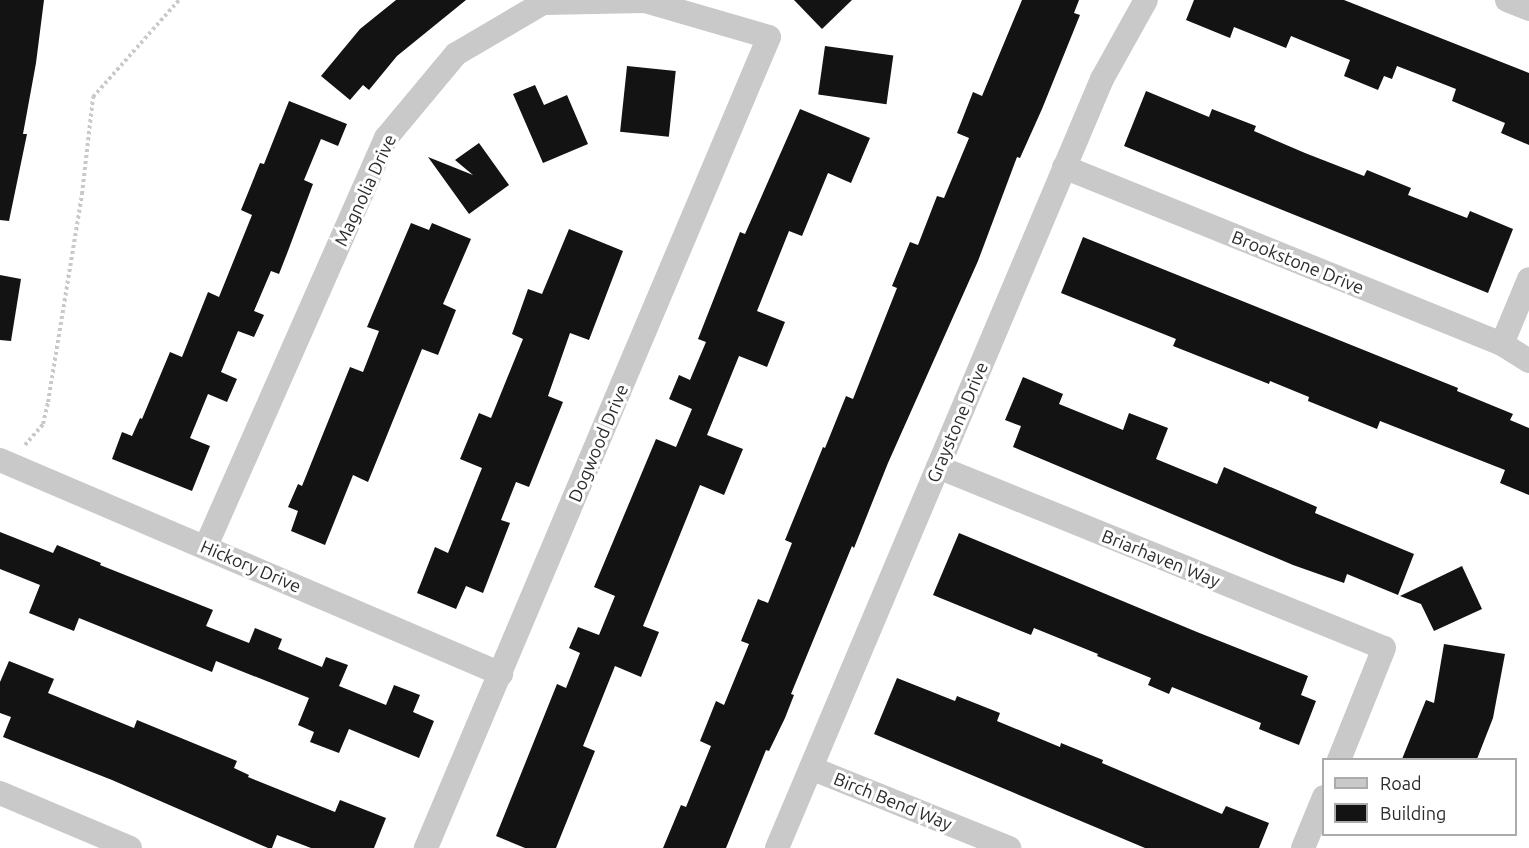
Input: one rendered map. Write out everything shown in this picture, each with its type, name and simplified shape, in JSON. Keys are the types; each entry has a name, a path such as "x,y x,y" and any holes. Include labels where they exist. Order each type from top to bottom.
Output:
{"street":[{"name":"Graystone Drive","path":"777,848 1102,79 1146,0"},
{"path":"1507,0 1529,9"},
{"name":"Magnolia Drive","path":"206,546 386,138 456,54 543,3 645,1 769,37"},
{"name":"Dogwood Drive","path":"426,848 769,37"},
{"name":"Brookstone Drive","path":"1064,167 1502,344 1529,361"},
{"path":"1502,344 1529,279"},
{"name":"Hickory Drive","path":"5,462 501,674"},
{"name":"Briarhaven Way","path":"938,467 1384,648 1339,758"},
{"name":"Birch Bend Way","path":"811,768 1009,848"},
{"path":"0,793 130,848"},
{"path":"1303,848 1322,800"}],"path":[{"path":"5,462 43,424 82,194 93,98 179,0"}],"building":[{"path":"0,0 44,0 36,63 23,134 27,134 9,221 0,220"},
{"path":"396,0 466,0 397,56 369,90 363,85 350,100 321,76 360,29"},
{"path":"794,0 852,0 822,29"},
{"path":"1022,0 1079,0 1074,13 1080,15 1042,109 1020,158 1017,157 978,261 888,463 854,548 852,546 791,694 794,695 785,718 769,751 766,750 726,848 663,848 681,805 686,807 711,746 700,741 716,701 724,705 749,644 741,641 758,599 768,603 792,543 785,540 823,447 825,448 846,396 853,399 897,288 892,286 910,242 918,245 937,196 944,198 969,138 957,133 973,92 982,96"},
{"path":"1194,0 1344,0 1529,73 1529,145 1501,133 1505,123 1452,101 1456,89 1397,66 1392,79 1384,76 1378,90 1344,76 1350,60 1291,36 1286,48 1234,27 1230,38 1186,20"},
{"path":"825,46 893,56 887,104 818,95"},
{"path":"627,66 676,71 669,137 620,132"},
{"path":"535,85 544,105 567,95 588,144 543,163 513,94"},
{"path":"1146,91 1209,117 1212,109 1256,126 1254,131 1305,153 1364,176 1367,170 1411,188 1408,195 1467,218 1470,211 1513,229 1488,293 1124,146"},
{"path":"289,101 347,124 338,146 321,139 304,180 313,184 288,251 279,274 271,271 254,311 264,315 254,337 238,331 221,372 237,379 227,402 208,394 190,438 210,446 192,491 112,459 122,432 132,436 140,418 142,419 170,352 182,357 208,292 219,297 252,215 241,210 260,163 264,164"},
{"path":"800,109 870,138 851,183 828,173 802,236 789,231 757,311 785,322 767,367 739,356 707,435 743,449 724,495 700,485 643,626 659,632 641,677 615,666 583,746 595,751 556,848 525,848 496,836 557,684 566,688 580,653 569,648 578,627 599,635 615,596 594,587 656,439 676,447 692,409 669,399 679,375 690,380 706,342 698,339 740,232 745,234"},
{"path":"479,143 509,185 469,214 428,157 473,175 455,160"},
{"path":"411,223 429,230 432,223 471,239 443,304 456,310 438,355 422,349 368,482 353,475 325,545 291,531 298,511 288,507 298,484 302,486 350,367 363,372 379,331 367,327"},
{"path":"569,229 623,251 589,340 570,333 548,396 563,402 529,487 516,482 501,520 510,523 483,593 466,586 456,609 417,593 435,547 448,553 482,468 460,459 479,413 491,418 523,339 512,334 528,289 542,294"},
{"path":"1083,237 1458,388 1457,391 1513,414 1510,420 1529,428 1529,495 1500,483 1505,470 1380,421 1377,429 1308,401 1309,397 1270,381 1269,384 1173,346 1176,339 1061,293"},
{"path":"0,275 21,279 11,341 0,340"},
{"path":"1023,377 1063,394 1059,404 1123,430 1129,413 1168,428 1156,459 1217,484 1224,467 1317,507 1315,513 1414,554 1398,595 1347,574 1344,583 1293,565 1013,447 1021,426 1005,420"},
{"path":"0,532 53,553 57,545 101,563 100,565 213,610 206,626 249,643 255,628 282,639 278,649 322,667 326,657 348,665 339,686 386,705 394,685 420,695 413,712 434,721 419,758 349,729 339,753 310,742 314,732 298,725 309,698 216,661 212,672 79,618 74,631 29,613 40,585 0,569"},
{"path":"959,533 1308,676 1301,695 1316,701 1299,745 1259,729 1261,723 1172,687 1169,694 1148,685 1151,678 1097,656 1098,654 1034,628 1031,635 933,595"},
{"path":"1462,566 1482,609 1434,631 1421,604 1400,596"},
{"path":"1444,644 1505,654 1493,718 1477,758 1402,758 1426,700 1434,703"},
{"path":"9,661 54,679 48,693 134,728 137,720 237,761 234,768 249,775 248,777 335,812 340,800 386,818 374,848 311,848 277,835 272,848 268,848 112,780 3,737 11,717 0,713 0,682"},
{"path":"897,678 955,701 957,696 1000,713 997,721 1060,747 1061,743 1103,760 1102,763 1222,814 1226,806 1269,823 1259,848 1145,848 874,734"}]}
